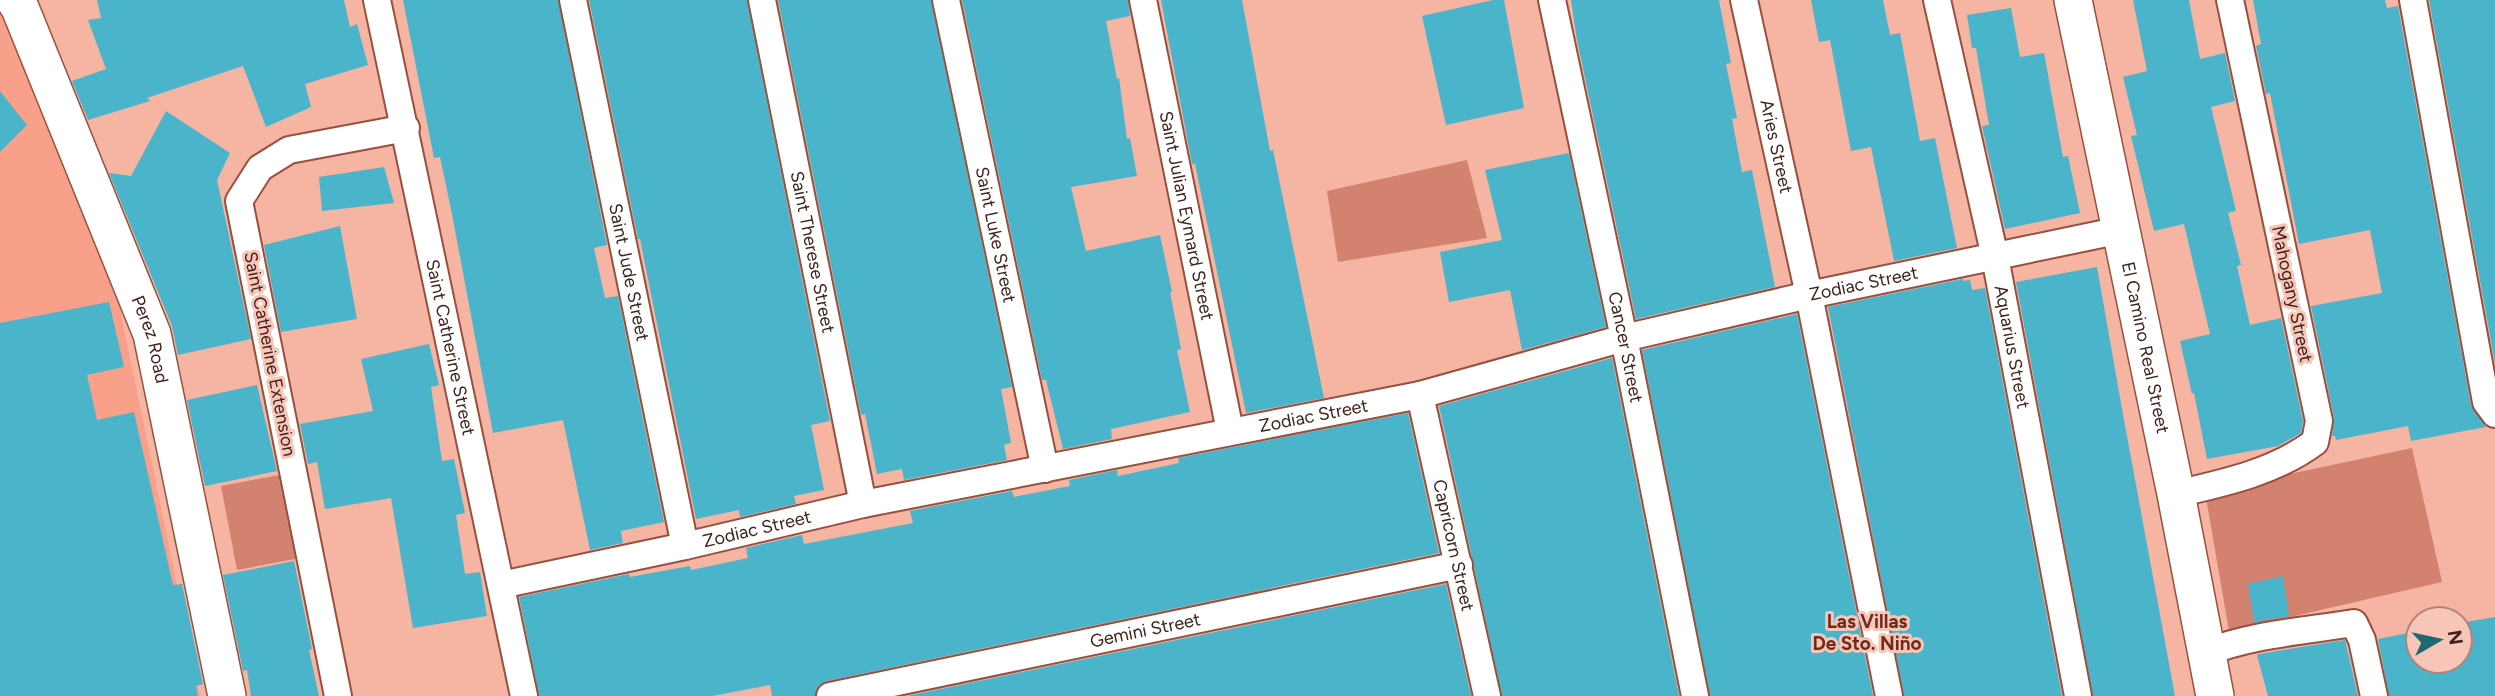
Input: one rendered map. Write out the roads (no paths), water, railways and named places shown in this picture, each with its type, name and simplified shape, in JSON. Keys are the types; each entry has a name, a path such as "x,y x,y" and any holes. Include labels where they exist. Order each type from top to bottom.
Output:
{"street":[{"name":"Perez Road","path":"15,0 152,334 226,696"},
{"name":"Saint Catherine Street","path":"377,0 524,696"},
{"name":"Saint Jude Street","path":"573,0 685,546"},
{"name":"Saint Therese Street","path":"762,0 863,504"},
{"name":"Saint Luke Street","path":"946,0 1045,469"},
{"name":"Saint Julian Eymard Street","path":"1143,0 1230,431"},
{"name":"Cancer Street","path":"1552,0 1624,338 1695,696"},
{"name":"Aries Street","path":"1744,0 1809,295 1889,696"},
{"name":"Aquarius Street","path":"1937,0 1995,257 2078,696"},
{"name":"El Camino Real Street","path":"2073,0 2176,494 2215,696"},
{"name":"Mahogany Street","path":"2176,494 2233,482 2300,453 2315,442 2319,421 2230,0"},
{"path":"2413,0 2486,401 2495,414"},
{"name":"Saint Catherine Extension","path":"338,696 239,201 260,167 289,150 406,128"},
{"name":"Zodiac Street","path":"501,584 685,546 863,504 1420,395 1624,338 1809,295 2121,230"},
{"name":"Capricorn Street","path":"1420,395 1487,696"},
{"name":"Gemini Street","path":"830,696 1459,565"},
{"path":"2205,653 2257,638 2354,623 2362,640 2374,696"}],"district":[{"name":"Las Villas De Sto. Niño","path":"1867,632"}]}
